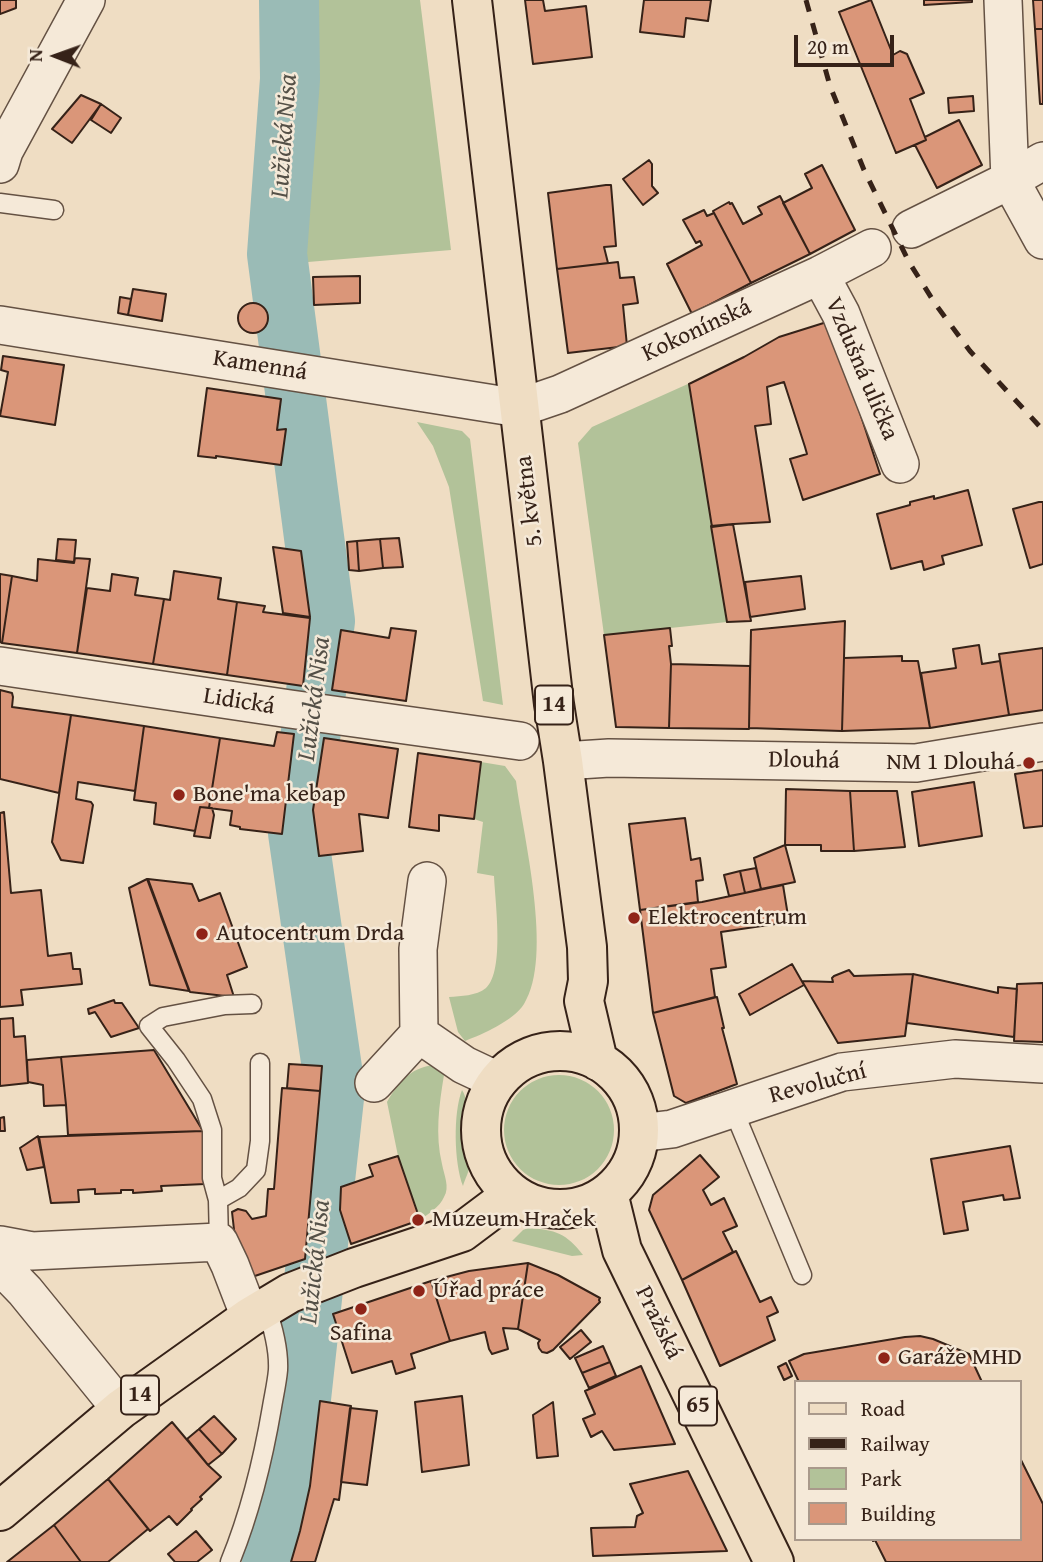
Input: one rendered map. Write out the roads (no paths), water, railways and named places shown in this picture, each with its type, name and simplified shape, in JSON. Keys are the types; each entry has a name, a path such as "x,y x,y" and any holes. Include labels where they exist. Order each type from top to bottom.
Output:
{"main road":[{"name":"5. května","path":"472,0 554,704 587,947 588,981 584,1001 551,1052"},
{"name":"5. května","path":"584,1001 598,1061"},
{"path":"551,1052 575,1053 598,1061 609,1068 626,1086 636,1108 639,1133 627,1173 618,1184 595,1200 559,1209 537,1206 523,1200 501,1181 482,1145 485,1105 498,1081 527,1058 551,1052"},
{"name":"14","path":"0,1511 121,1409 269,1306 354,1268 462,1232 498,1205 501,1181"},
{"name":"Pražská","path":"595,1200 774,1562"}],"street":[{"path":"0,163 86,0"},
{"path":"1003,0 1010,180 1043,240"},
{"path":"911,229 1043,161"},
{"name":"Kokonínská","path":"519,408 560,394 820,275 872,248"},
{"name":"Vzdušná ulička","path":"820,275 841,314 900,464"},
{"name":"Kamenná","path":"0,325 519,408"},
{"name":"Lidická","path":"0,666 520,741"},
{"name":"Dlouhá","path":"563,761 609,758 916,762 1043,742"},
{"path":"374,1083 419,1034 418,949 427,881"},
{"path":"419,1034 464,1065 498,1081"},
{"name":"Revoluční","path":"639,1133 672,1129 842,1072 955,1059 1043,1064"},
{"path":"0,1245 32,1251 219,1242 230,1265 269,1306"},
{"path":"0,1265 25,1291 121,1409"}],"lane":[{"path":"0,202 54,209"},
{"path":"219,1242 218,1200 212,1178 212,1130 202,1099 149,1026 163,1017 225,1005 252,1004"},
{"path":"218,1200 239,1188 256,1170 260,1141 260,1063"},
{"path":"733,1109 802,1275"},
{"path":"230,1562 251,1501 264,1450 278,1369 275,1331 269,1306"}],"waterway":[{"name":"Lužická Nisa","path":"272,1562 288,1517 335,1089 298,833 325,621 277,254 290,79 289,0"}],"railway":[{"path":"806,0 830,86 864,170 909,262 970,351 1043,430"}],"place":[{"name":"NM 1 Dlouhá","path":"1029,763"},
{"name":"Bone'ma kebap","path":"179,795"},
{"name":"Elektrocentrum","path":"634,918"},
{"name":"Autocentrum Drda","path":"202,934"},
{"name":"Muzeum Hraček","path":"418,1220"},
{"name":"Úřad práce","path":"419,1291"},
{"name":"Safina","path":"361,1309"},
{"name":"Garáže MHD","path":"884,1358"}]}
